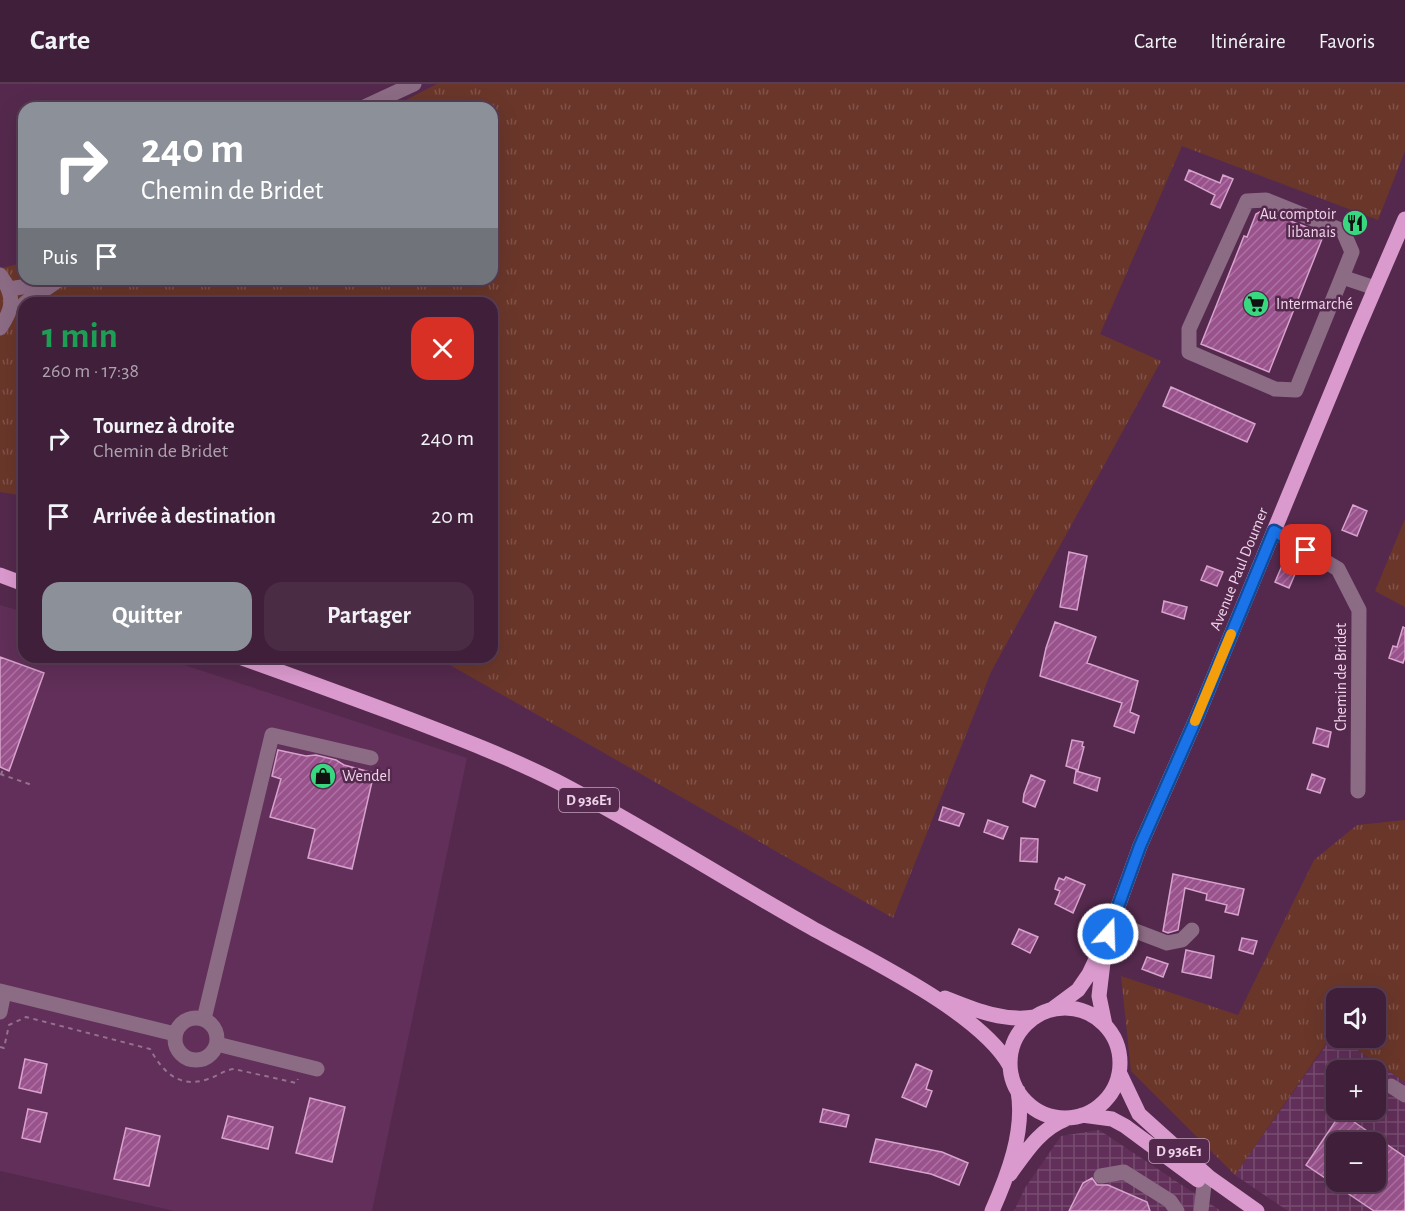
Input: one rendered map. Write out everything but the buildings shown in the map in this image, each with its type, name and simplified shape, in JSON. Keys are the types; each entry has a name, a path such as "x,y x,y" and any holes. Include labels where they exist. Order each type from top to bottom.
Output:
{"main road":[{"name":"Avenue Paul Doumer","path":"1110,928 1140,846 1197,717 1405,219"},
{"path":"0,575 18,582"},
{"name":"D 936E1","path":"255,663 478,745 555,781 918,988 979,1029 1004,1054 1010,1066"},
{"path":"992,1211 1006,1179 1021,1108 1010,1066 1012,1048 1021,1030 1035,1017 1051,1010 1078,990 1089,974 1110,928"},
{"path":"1105,1025 1099,996 1100,978 1110,928"},
{"name":"D 936E1","path":"918,988 988,1015 1020,1020 1035,1017"},
{"path":"1006,1179 1041,1134 1052,1124 1096,1109 1107,1100 1120,1074 1118,1048 1115,1039 1105,1025 1094,1016 1080,1010 1066,1008 1051,1010"},
{"name":"D 936E1","path":"1120,1074 1139,1114 1209,1177 1257,1211"},
{"path":"1018,1091 1027,1103 1040,1112 1054,1117 1076,1117"},
{"name":"D 936E1","path":"1076,1117 1112,1119 1125,1126 1240,1211"}],"street":[{"path":"375,102 414,84"},
{"path":"1266,200 1343,231 1352,252 1342,277 1296,390 1275,389 1189,352 1189,329 1247,201 1266,200"},
{"path":"0,275 9,289 12,303 0,328"},
{"path":"1342,277 1375,288"},
{"path":"9,289 26,285"},
{"path":"34,297 51,285"},
{"path":"9,311 18,306"},
{"name":"Chemin de Bridet","path":"1274,531 1338,569 1359,610 1358,791"},
{"path":"204,1019 272,735 371,758"},
{"path":"1110,928 1167,944 1182,940 1192,930"},
{"path":"0,1012 2,992 175,1034"},
{"path":"198,1017 204,1019 216,1031 215,1049 206,1058 188,1059 179,1051 175,1034 186,1020 198,1017"},
{"path":"217,1044 311,1067"},
{"path":"1391,1086 1405,1095"},
{"path":"1101,1176 1124,1172 1170,1201 1177,1211"},
{"path":"1201,1211 1204,1185"}],"path":[{"path":"3,768 0,774 32,785"},
{"path":"0,1047 4,1048 9,1025 26,1017 150,1049 163,1069 172,1077 186,1082 208,1079 227,1069 234,1068 296,1083 311,1067"}],"shaded area":[{"path":"0,605 18,610 18,663 178,663 467,758 372,1211 174,1211 0,1171"},
{"path":"1326,1045 1326,1048 1355,1048 1372,1060 1326,1060 1326,1120 1386,1120 1386,1069 1405,1082 1405,1211 1288,1211 1235,1175"},
{"path":"1099,1130 1221,1211 1014,1211 1025,1188 1061,1136"}],"green space":[{"path":"437,84 1405,84 1405,151 1378,220 1182,146 1100,334 1161,361 991,672 893,918 447,663 498,663 498,297 18,297 18,495 0,492 0,268 18,264 18,285 498,285 498,102 402,102"},
{"path":"1405,519 1405,607 1375,591"},
{"path":"1405,820 1405,1082 1386,1069 1386,1060 1372,1060 1355,1048 1386,1048 1386,988 1326,988 1326,1044 1235,1175 1131,1071 1121,976 1238,1015 1314,860 1357,825"}],"slow traffic":[{"path":"1195,721 1231,634"}],"place":[{"name":"Au comptoir libanais","path":"1355,223"},
{"name":"Intermarché","path":"1256,304"},
{"name":"Wendel","path":"323,776"}],"route":[{"path":"1108,934 1140,846 1197,717 1274,531 1306,550"}]}
